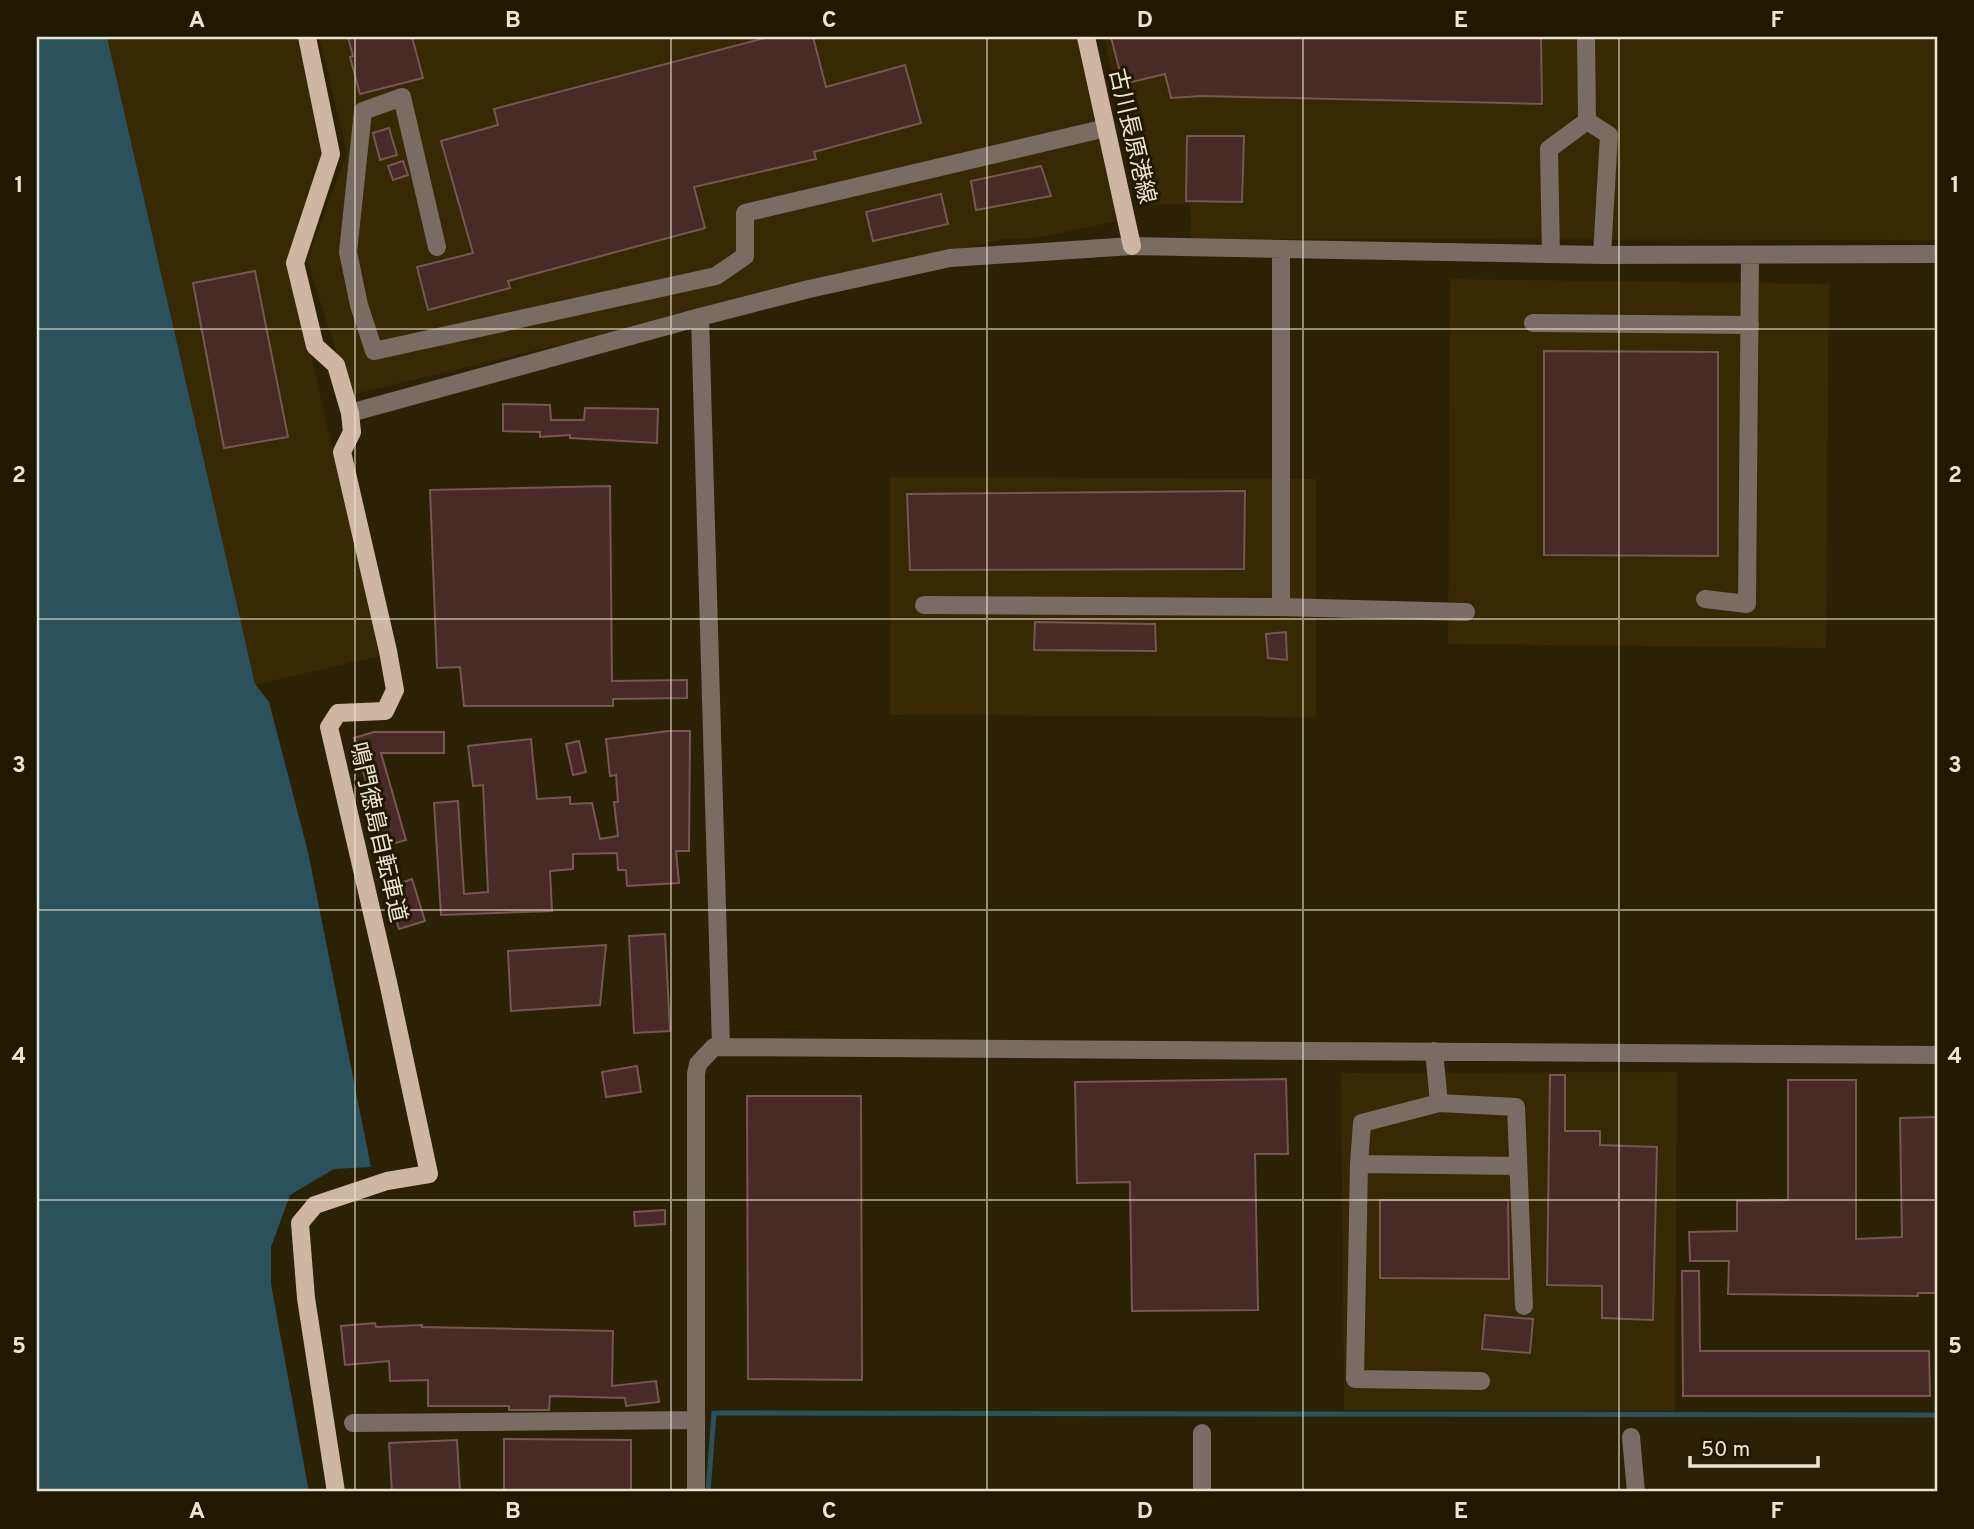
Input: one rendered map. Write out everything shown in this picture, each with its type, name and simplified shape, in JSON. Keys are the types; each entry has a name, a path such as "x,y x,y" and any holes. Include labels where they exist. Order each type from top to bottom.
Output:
{"main road":[{"name":"鳴門徳島自転車道","path":"307,37 331,154 295,263 314,345 336,365 350,413 352,432 342,452 395,690 385,711 338,713 329,727 429,1174 387,1181 315,1205 300,1223 306,1298 336,1492"},
{"name":"古川長原港線","path":"1086,37 1132,246"}],"street":[{"path":"1586,37 1587,121"},
{"path":"438,247 402,97 363,111 348,252 359,305 373,351 716,276 745,256 745,212 1106,128"},
{"path":"1551,254 1549,149 1587,121"},
{"path":"1587,121 1609,135 1602,256"},
{"path":"350,413 700,317 809,289 950,258 1132,246 1602,256 1937,254"},
{"path":"1280,607 1281,249"},
{"path":"1705,599 1747,604 1750,256"},
{"path":"700,317 721,1046"},
{"path":"1533,323 1750,325"},
{"path":"924,605 1280,607 1466,612"},
{"path":"696,1492 696,1074 698,1064 714,1047 1937,1055"},
{"path":"1434,1051 1439,1103"},
{"path":"1480,1381 1355,1379 1362,1123 1439,1103 1516,1107 1524,1306"},
{"path":"1359,1164 1518,1166"},
{"path":"353,1423 696,1420"},
{"path":"1202,1433 1202,1492"},
{"path":"1631,1437 1636,1492"}],"shaded area":[{"path":"107,37 297,37 324,151 292,272 380,656 255,685"},
{"path":"319,37 1079,37 1122,220 1037,238 1005,239 350,395 307,260 347,153"},
{"path":"1104,37 1937,37 1937,240 1191,239 1190,204 1142,205"},
{"path":"1450,279 1829,284 1826,648 1448,644"},
{"path":"890,477 1316,479 1316,717 890,715"},
{"path":"1677,1072 1675,1411 1344,1410 1341,1073"}],"water":[{"path":"37,37 107,37 255,684 269,702 308,852 371,1167 334,1169 290,1195 271,1247 271,1284 309,1492 37,1492"}],"building":[{"path":"348,37 412,37 423,78 360,94 350,57 353,56"},
{"path":"769,37 813,37 826,87 905,65 921,123 814,152 816,159 694,187 705,228 508,281 510,288 428,310 417,267 473,253 441,141 498,125 494,109"},
{"path":"1111,37 1541,37 1542,104 1202,96 1171,98 1165,74 1123,84"},
{"path":"389,128 397,155 380,160 373,133"},
{"path":"1187,136 1244,136 1242,202 1186,201"},
{"path":"403,161 408,175 393,180 388,166"},
{"path":"1041,166 1051,196 976,210 971,181"},
{"path":"941,194 948,224 873,241 866,212"},
{"path":"255,271 288,437 224,448 193,283"},
{"path":"1544,351 1718,352 1718,556 1544,555"},
{"path":"503,404 550,405 551,420 584,420 585,408 658,409 657,443 570,438 570,435 540,437 540,432 503,431"},
{"path":"610,486 612,681 687,680 687,698 613,699 613,706 464,706 460,667 437,668 430,490"},
{"path":"1245,491 1244,569 910,570 907,494"},
{"path":"1035,622 1155,624 1156,651 1034,650"},
{"path":"1286,632 1287,660 1268,658 1266,634"},
{"path":"690,731 689,851 676,851 679,883 627,886 626,870 618,870 617,853 573,854 573,869 550,871 552,911 441,915 434,803 458,801 464,894 488,892 483,785 473,786 468,746 531,739 537,799 570,797 570,804 592,803 600,839 618,836 614,802 618,802 616,775 610,776 606,739"},
{"path":"374,732 444,732 444,753 381,753 406,840 384,846 354,738"},
{"path":"579,741 586,772 573,775 566,744"},
{"path":"412,879 425,921 399,929 386,888"},
{"path":"665,934 670,1031 634,1033 629,936"},
{"path":"606,945 600,1005 511,1011 508,951"},
{"path":"637,1066 641,1092 606,1097 602,1072"},
{"path":"1550,1075 1565,1075 1565,1131 1600,1131 1600,1145 1657,1147 1653,1320 1602,1318 1602,1286 1547,1285"},
{"path":"1286,1079 1288,1154 1255,1154 1258,1310 1132,1311 1130,1182 1077,1183 1075,1082"},
{"path":"1788,1080 1856,1080 1856,1239 1902,1237 1900,1118 1937,1117 1937,1293 1918,1293 1918,1296 1728,1294 1729,1261 1690,1261 1689,1232 1737,1231 1737,1201 1788,1200"},
{"path":"747,1096 861,1096 862,1380 748,1379"},
{"path":"1380,1200 1508,1200 1509,1279 1380,1278"},
{"path":"665,1210 665,1224 635,1226 634,1212"},
{"path":"1682,1271 1699,1271 1700,1351 1929,1351 1930,1396 1683,1396"},
{"path":"1485,1315 1533,1319 1530,1353 1482,1349"},
{"path":"375,1323 376,1327 422,1325 613,1331 612,1386 656,1381 659,1402 626,1406 625,1398 550,1396 549,1410 509,1410 509,1406 428,1406 428,1380 390,1381 389,1361 345,1365 341,1326"},
{"path":"504,1439 631,1440 631,1492 504,1492"},
{"path":"457,1440 460,1492 392,1492 389,1443"}],"waterway":[{"path":"708,1492 714,1413 1937,1415"}]}
